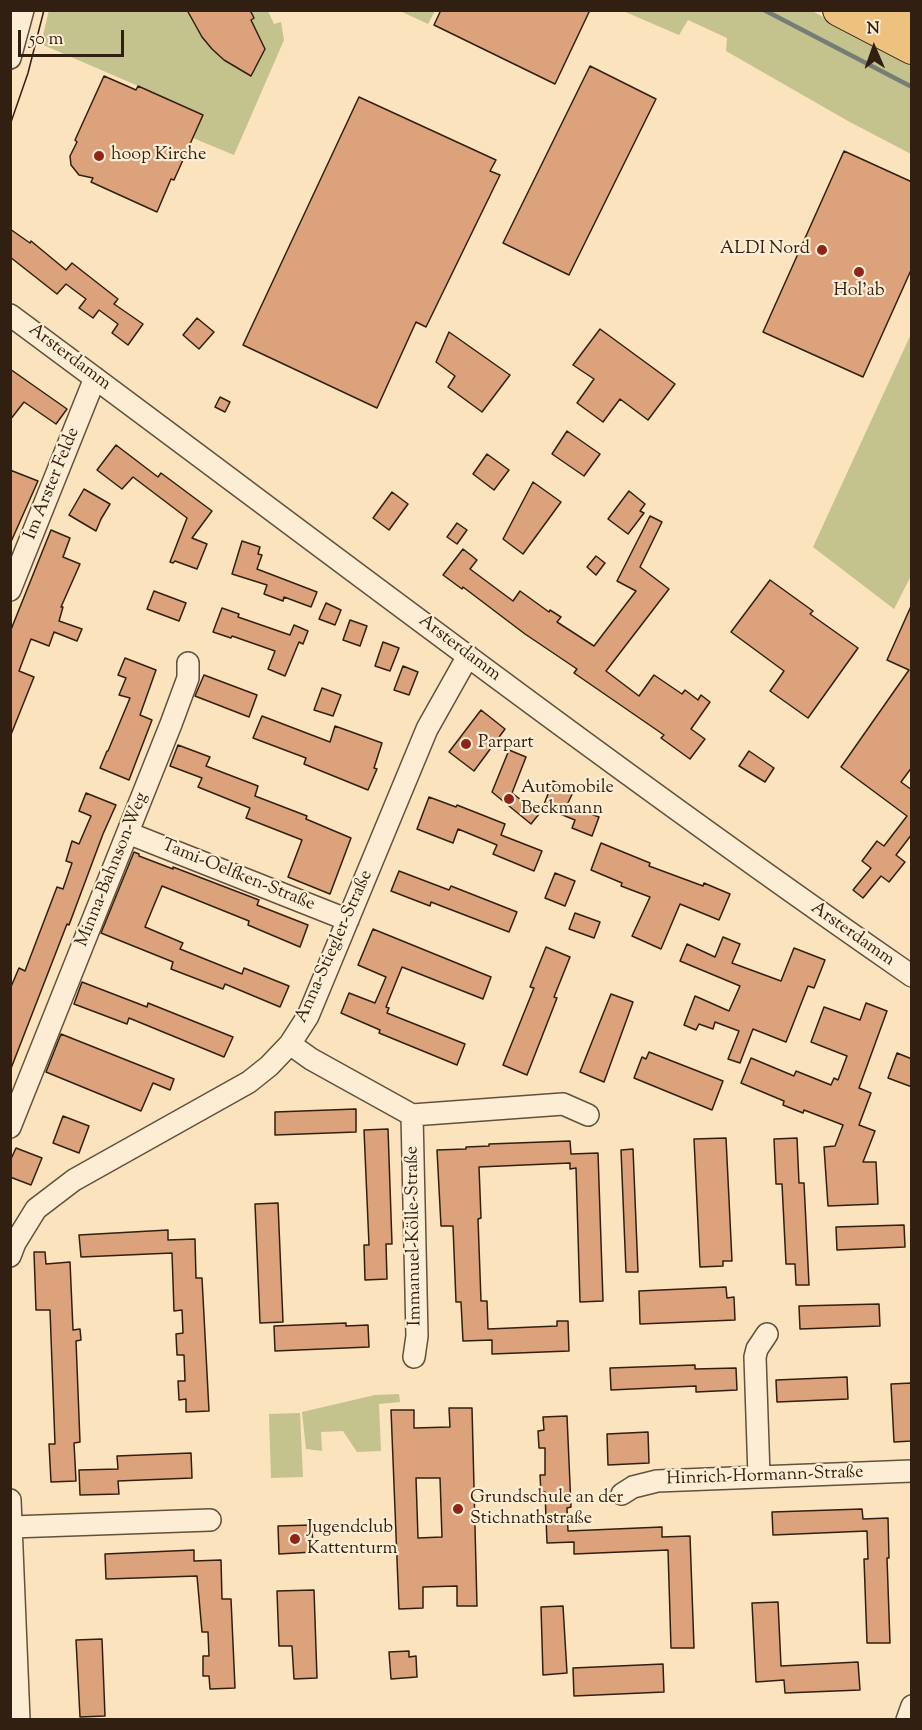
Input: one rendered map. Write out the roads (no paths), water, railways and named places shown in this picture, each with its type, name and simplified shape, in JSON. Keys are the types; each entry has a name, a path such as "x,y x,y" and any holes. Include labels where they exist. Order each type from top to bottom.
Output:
{"highway":[{"path":"839,10 912,48"},
{"path":"893,10 912,20"}],"street":[{"path":"10,58 23,10"},
{"name":"Arsterdamm","path":"10,315 765,874 912,976"},
{"name":"Im Arster Felde","path":"10,590 95,378"},
{"name":"Anna-Stiegler-Straße","path":"10,1256 15,1243 36,1209 74,1180 249,1082 269,1066 290,1044 308,1016 427,729 468,656"},
{"name":"Minna-Bahnson-Weg","path":"10,1127 188,678 188,663"},
{"name":"Tami-Oelfken-Straße","path":"128,833 348,920"},
{"path":"290,1044 311,1059 412,1115 563,1104 588,1115"},
{"name":"Immanuel-Kölle-Straße","path":"412,1115 417,1336 414,1357"},
{"path":"759,1476 755,1357 757,1349 767,1334"},
{"name":"Hinrich-Hormann-Straße","path":"622,1494 633,1487 657,1481 912,1471"},
{"path":"10,1500 19,1719"},
{"path":"12,1527 210,1520"},
{"path":"907,1719 912,1706"}],"waterway":[{"path":"764,10 912,87"}],"tram line":[{"path":"10,125 28,73 44,10"}],"place":[{"name":"hoop Kirche","path":"99,156"},
{"name":"ALDI Nord","path":"822,250"},
{"name":"Hol'ab","path":"859,272"},
{"name":"Parpart","path":"466,744"},
{"name":"Automobile Beckmann","path":"509,799"},
{"name":"Grundschule an der Stichnathstraße","path":"458,1509"},
{"name":"Jugendclub Kattenturm","path":"295,1539"}]}
